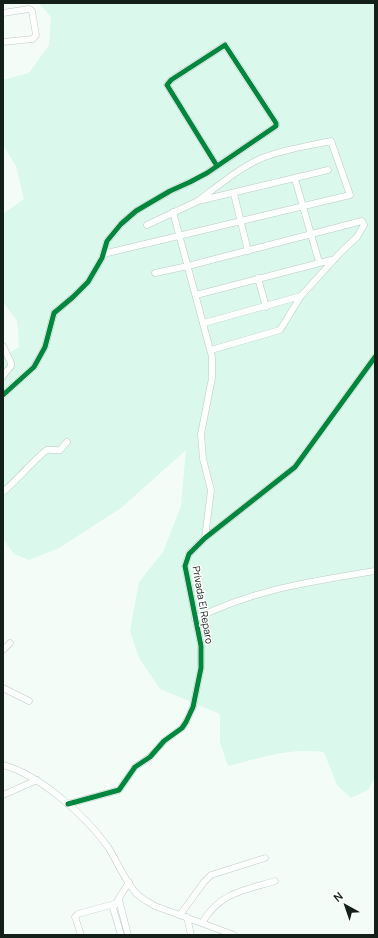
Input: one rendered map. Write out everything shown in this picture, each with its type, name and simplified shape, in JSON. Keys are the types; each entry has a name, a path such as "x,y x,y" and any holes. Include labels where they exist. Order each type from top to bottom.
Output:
{"street":[{"path":"3,13 31,10 36,35 35,37 3,42"},
{"path":"3,395 34,367 45,347 54,313 82,288 103,254 110,236 132,214 162,194 190,182 217,166 276,126 276,123 225,45 171,80 167,86 217,166"},
{"path":"103,254 180,237 350,195 331,141 279,152 262,158 243,169 198,201 147,225"},
{"path":"198,201 234,194 328,170"},
{"path":"295,179 319,262"},
{"path":"234,194 248,251"},
{"path":"173,212 211,350 212,378 201,434 203,459 211,490 205,538"},
{"path":"155,273 312,235 362,221 364,225 360,234 335,258 301,296 280,330 211,350"},
{"path":"196,295 335,258"},
{"path":"258,278 266,307"},
{"path":"204,323 266,307 301,296"},
{"path":"3,346 11,366 3,376"},
{"name":"Privada El Reparo","path":"68,804 119,790 135,767 150,757 164,741 182,728 193,707 201,668 201,646 186,566 189,554 205,538 295,467 375,357"},
{"path":"3,492 34,464 42,453 47,450 60,450 68,442"},
{"path":"195,619 223,605 265,592 301,583 375,571"},
{"path":"3,650 10,643"},
{"path":"3,688 29,700"},
{"path":"3,765 15,768 58,794 107,846 135,892 144,899 155,906 234,935"},
{"path":"3,795 37,780"},
{"path":"180,915 204,882 211,875 265,858"},
{"path":"202,923 213,905 226,896 275,881"},
{"path":"121,935 113,908 129,882"},
{"path":"81,935 75,917 78,914 117,902"},
{"path":"117,902 128,935"},
{"path":"187,917 191,935"}],"green space":[{"path":"39,3 375,3 374,779 368,790 351,798 337,785 324,752 287,752 228,766 220,742 220,714 160,689 139,658 130,631 139,582 163,552 181,506 186,450 121,508 59,548 29,560 14,554 3,539 3,357 19,347 17,321 3,302 3,214 24,199 16,166 3,145 3,80 29,73 49,45 51,17"}],"cycle path":[{"path":"3,395 34,367 45,347 54,313 88,282 102,258 107,241 121,224 136,211 170,191 207,173 276,126 276,123 225,45 171,80 167,85 217,166"},
{"path":"68,804 119,790 135,767 150,757 164,741 182,728 193,707 201,668 201,646 185,566 189,554 205,538 295,467 375,357"}]}
